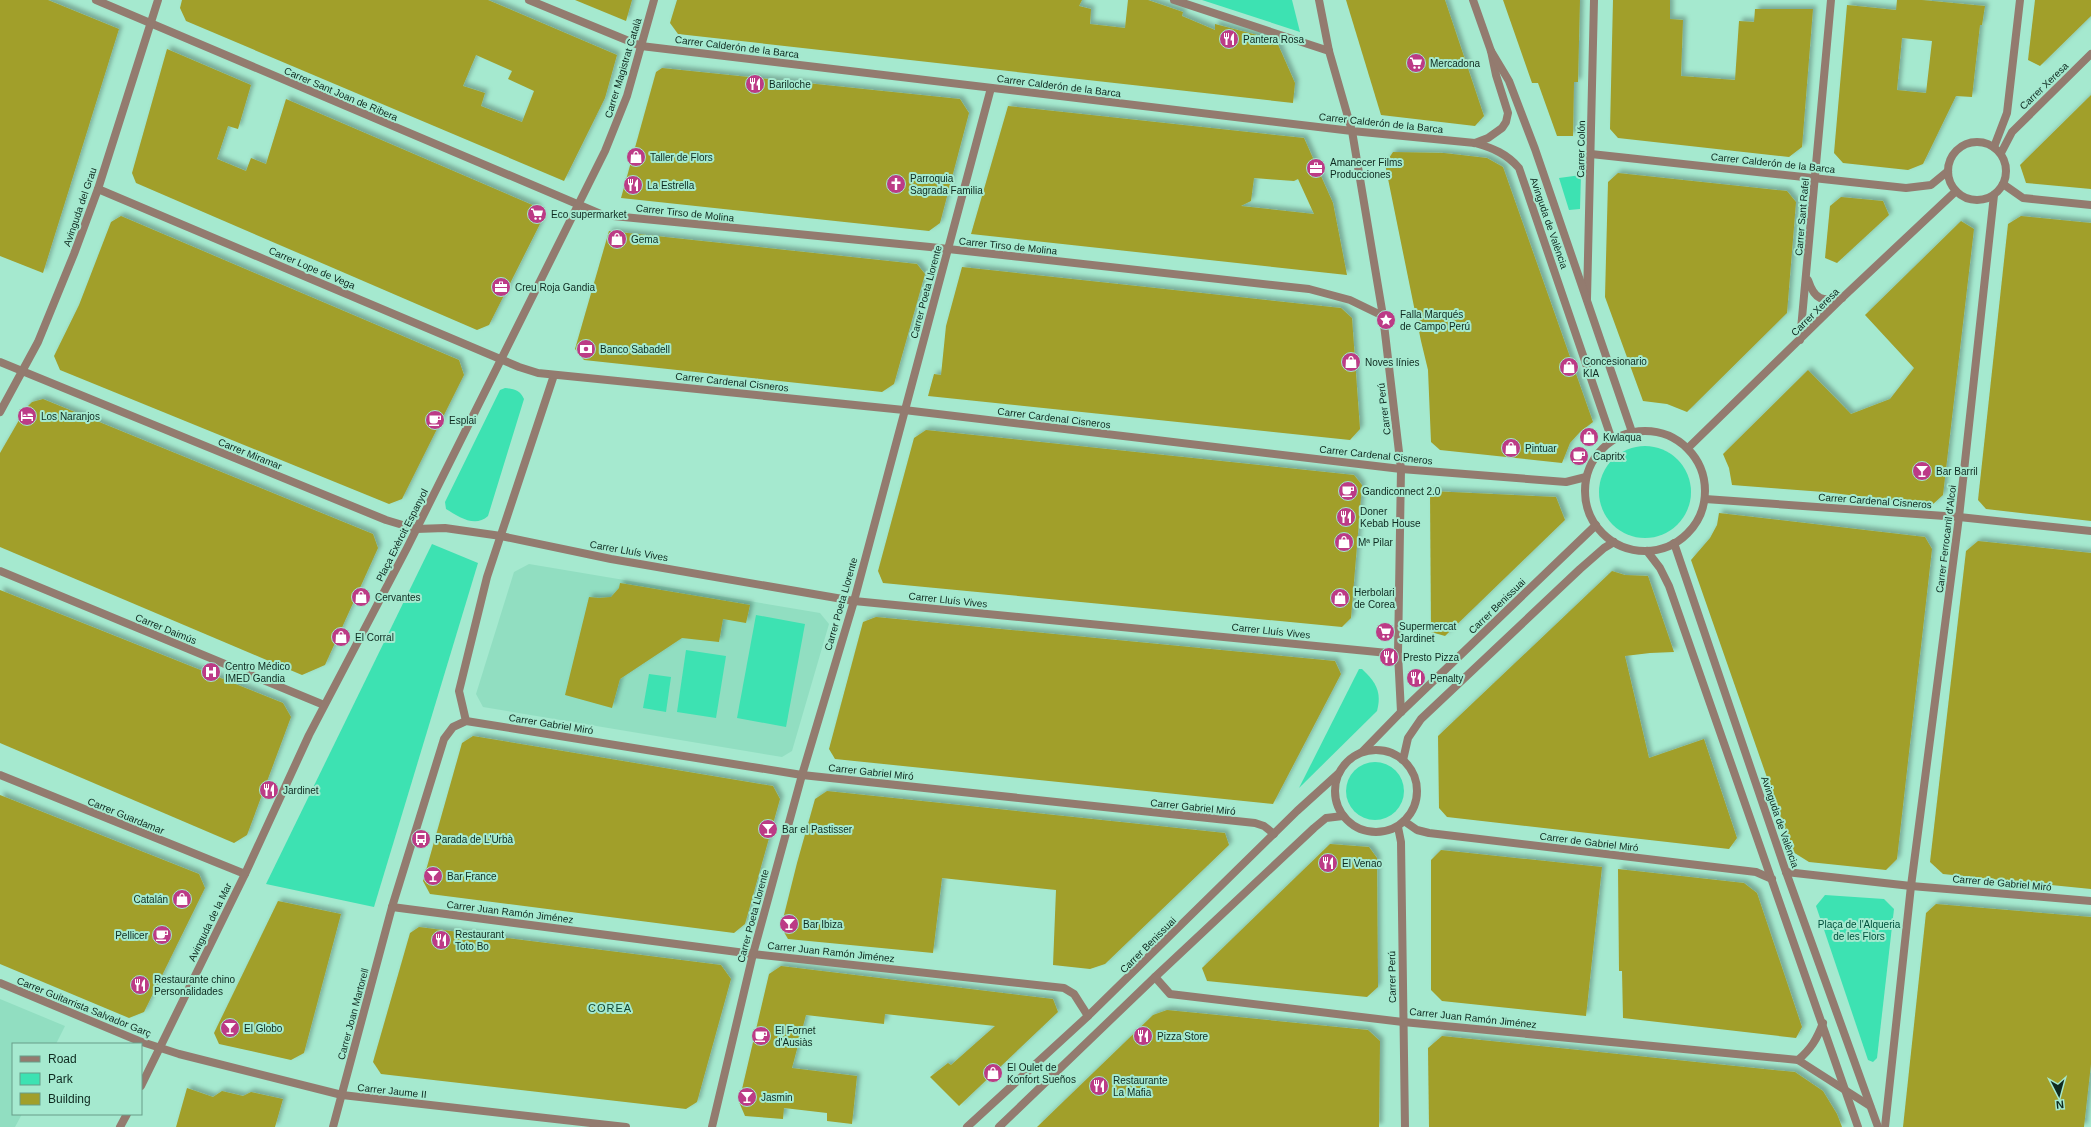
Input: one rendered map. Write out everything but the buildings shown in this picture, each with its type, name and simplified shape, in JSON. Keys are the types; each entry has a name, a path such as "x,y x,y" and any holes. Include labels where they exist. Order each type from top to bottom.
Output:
{"street":[{"name":"Carrer Sant Joan de Ribera","path":"96,0 579,206"},
{"name":"Avinguda del Grau","path":"0,412 38,342 74,254 98,189 158,0"},
{"name":"Carrer Calderón de la Barca","path":"529,0 641,46 1352,131 1475,143"},
{"name":"Carrer Magistrat Català","path":"579,206 605,151 619,116 654,0"},
{"path":"1174,0 1329,51"},
{"name":"Carrer Perú","path":"1319,0 1329,51 1352,131 1383,316 1401,469 1398,654 1401,712"},
{"name":"Avinguda de València","path":"1472,0 1491,51 1496,75 1508,113 1506,122 1502,128 1488,138 1475,143"},
{"name":"Carrer Colón","path":"1587,299 1594,0"},
{"name":"Carrer Sant Rafel","path":"1800,340 1831,0"},
{"path":"1994,147 2007,113 2020,0"},
{"name":"Avinguda de València","path":"1491,51 1509,81 1587,299 1632,432"},
{"name":"Carrer Xeresa","path":"2001,153 2012,132 2091,54"},
{"name":"Carrer Poeta Llorente","path":"712,1127 753,954 802,775 854,601 991,88"},
{"path":"1977,142 1994,147 2001,153 2006,168 2004,184 1994,195 1983,199 1970,199 1956,191 1949,178 1948,171 1954,154 1960,147 1977,142"},
{"name":"Avinguda de València","path":"1475,143 1498,151 1512,159 1519,168 1612,440"},
{"name":"Carrer Calderón de la Barca","path":"1591,154 1816,177 1906,188 1931,185 1948,171"},
{"path":"2004,184 2023,198 2091,205"},
{"name":"Carrer Lope de Vega","path":"98,189 501,358 519,367"},
{"name":"Carrer Xeresa","path":"1688,448 1842,298 1956,191"},
{"name":"Carrer Ferrocarril d'Alcoi","path":"1911,886 1959,517 1994,195"},
{"name":"Carrer Tirso de Molina","path":"579,206 608,215 948,249 1309,289 1350,300 1383,316"},
{"name":"Plaça Exèrcit Espanyol","path":"245,874 324,705 416,529 579,206"},
{"path":"1807,276 1812,291 1819,298 1826,301 1842,298"},
{"name":"Carrer Miramar","path":"0,362 22,373 386,520 416,529 445,528 500,536"},
{"name":"Carrer Cardenal Cisneros","path":"519,367 538,373 554,375 904,410 1401,469 1566,482 1586,477"},
{"path":"392,907 444,739 453,726 466,721 459,691 487,578 554,375"},
{"path":"1647,430 1663,433 1676,439 1688,448 1697,459 1703,472 1706,485 1705,499 1700,517 1689,532 1674,544 1661,549 1647,551 1630,549 1614,542 1596,525 1587,505 1585,494 1586,477 1592,463 1601,450 1612,440 1632,432 1647,430"},
{"name":"Carrer Cardenal Cisneros","path":"1705,499 1959,517 2091,531"},
{"name":"Carrer Benissuai","path":"1362,752 1401,712 1596,525"},
{"name":"Carrer Lluís Vives","path":"500,536 611,559 854,601 1398,654"},
{"path":"1403,760 1408,738 1421,719 1580,569 1604,548 1614,542"},
{"name":"Avinguda de València","path":"1674,544 1786,872 1878,1127"},
{"path":"1647,551 1660,568 1669,586 1823,1023 1858,1127"},
{"name":"Carrer Daimús","path":"0,571 324,705"},
{"name":"Carrer Gabriel Miró","path":"466,721 802,775 1255,823 1264,826 1274,834"},
{"path":"1377,750 1391,752 1403,760 1411,768 1416,779 1418,790 1416,802 1412,812 1401,824 1386,831 1374,832 1362,830 1343,816 1335,795 1335,784 1339,773 1345,764 1362,752 1377,750"},
{"name":"Carrer Benissuai","path":"967,1127 1088,1016 1274,834 1339,773"},
{"name":"Carrer Guardamar","path":"0,775 236,872 245,874"},
{"path":"999,1127 1155,977 1314,828 1326,818 1343,816"},
{"name":"Carrer Perú","path":"1401,824 1402,1022 1406,1127"},
{"name":"Carrer de Gabriel Miró","path":"1401,824 1429,833 1756,872 1772,880"},
{"name":"Carrer de Gabriel Miró","path":"1786,872 1911,886 2091,901"},
{"name":"Avinguda de la Mar","path":"142,1084 245,874"},
{"path":"1885,1127 1911,886"},
{"name":"Carrer Juan Ramón Jiménez","path":"392,907 753,954 1064,988 1074,994 1088,1016"},
{"name":"Carrer Joan Martorell","path":"333,1127 392,907"},
{"name":"Carrer Juan Ramón Jiménez","path":"1155,977 1170,994 1402,1022 1798,1060 1844,1088"},
{"name":"Carrer Guitarrista Salvador Garç","path":"0,983 139,1041 160,1048"},
{"path":"1798,1060 1810,1050 1818,1038 1823,1023"},
{"name":"Carrer Jaume II","path":"160,1048 342,1095 626,1127"},
{"path":"1844,1088 1870,1106"},
{"path":"120,1127 126,1115"}],"shaded area":[{"path":"529,564 820,613 829,624 792,751 782,757 483,707 476,694 514,572"},
{"path":"0,999 65,1026 56,1043 12,1043 12,1115 21,1115 15,1127 0,1127"}],"green space":[{"path":"1202,0 1292,0 1300,32"},
{"path":"1581,175 1580,209 1569,210 1559,178"},
{"path":"505,388 516,390 524,399 488,516 478,521 467,520 446,509 445,502 500,390"},
{"path":"1645,446 1663,450 1678,459 1687,474 1691,492 1687,510 1678,525 1663,534 1645,538 1627,534 1612,525 1603,510 1599,492 1603,474 1612,459 1627,450"},
{"path":"432,544 478,563 374,907 266,884"},
{"path":"756,615 805,624 786,727 737,718"},
{"path":"686,650 726,656 716,718 677,712"},
{"path":"1359,669 1362,669 1371,678 1377,688 1379,698 1377,711 1299,788"},
{"path":"649,674 671,677 666,712 643,708"},
{"path":"1375,762 1386,764 1399,775 1402,780 1404,791 1402,802 1391,815 1386,818 1375,820 1364,818 1351,807 1348,802 1346,791 1348,780 1359,767 1364,764"},
{"name":"Plaça de l'Alqueria de les Flors","path":"1825,895 1884,899 1894,909 1877,1058 1873,1062 1868,1060 1816,906"}],"place":[{"name":"Pantera Rosa","path":"1229,39"},
{"name":"Mercadona","path":"1416,63"},
{"name":"Bariloche","path":"755,84"},
{"name":"Taller de Flors","path":"636,157"},
{"name":"Amanecer Films Producciones","path":"1316,168"},
{"name":"Parroquia Sagrada Familia","path":"896,184"},
{"name":"La Estrella","path":"633,185"},
{"name":"Eco supermarket","path":"537,214"},
{"name":"Gema","path":"617,239"},
{"name":"Creu Roja Gandia","path":"501,287"},
{"name":"Falla Marqués de Campo Perú","path":"1386,320"},
{"name":"Banco Sabadell","path":"586,349"},
{"name":"Noves línies","path":"1351,362"},
{"name":"Concesionario KIA","path":"1569,367"},
{"name":"Los Naranjos","path":"27,416"},
{"name":"Esplai","path":"435,420"},
{"name":"Kwlaqua","path":"1589,437"},
{"name":"Pintuar","path":"1511,448"},
{"name":"Capritx","path":"1579,456"},
{"name":"Bar Barril","path":"1922,471"},
{"name":"Gandiconnect 2.0","path":"1348,491"},
{"name":"Doner Kebab House","path":"1346,517"},
{"name":"Mª Pilar","path":"1344,542"},
{"name":"Cervantes","path":"361,597"},
{"name":"Herbolari de Corea","path":"1340,598"},
{"name":"Supermercat Jardinet","path":"1385,632"},
{"name":"El Corral","path":"341,637"},
{"name":"Presto Pizza","path":"1389,657"},
{"name":"Centro Médico IMED Gandia","path":"211,672"},
{"name":"Penalty","path":"1416,678"},
{"name":"Jardinet","path":"269,790"},
{"name":"Bar el Pastisser","path":"768,829"},
{"name":"Parada de L'Urbà","path":"421,839"},
{"name":"El Venao","path":"1328,863"},
{"name":"Bar France","path":"433,876"},
{"name":"Catalán","path":"182,899"},
{"name":"Bar Ibiza","path":"789,924"},
{"name":"Pellicer","path":"162,935"},
{"name":"Restaurant Toto Bo","path":"441,940"},
{"name":"Restaurante chino Personalidades","path":"140,985"},
{"name":"El Globo","path":"230,1028"},
{"name":"El Fornet d'Ausiàs","path":"761,1036"},
{"name":"Pizza Store","path":"1143,1036"},
{"name":"El Oulet de Konfort Sueños","path":"993,1073"},
{"name":"Restaurante La Mafia","path":"1099,1086"},
{"name":"Jasmin","path":"747,1097"}],"district":[{"name":"COREA","path":"610,1008"}]}
